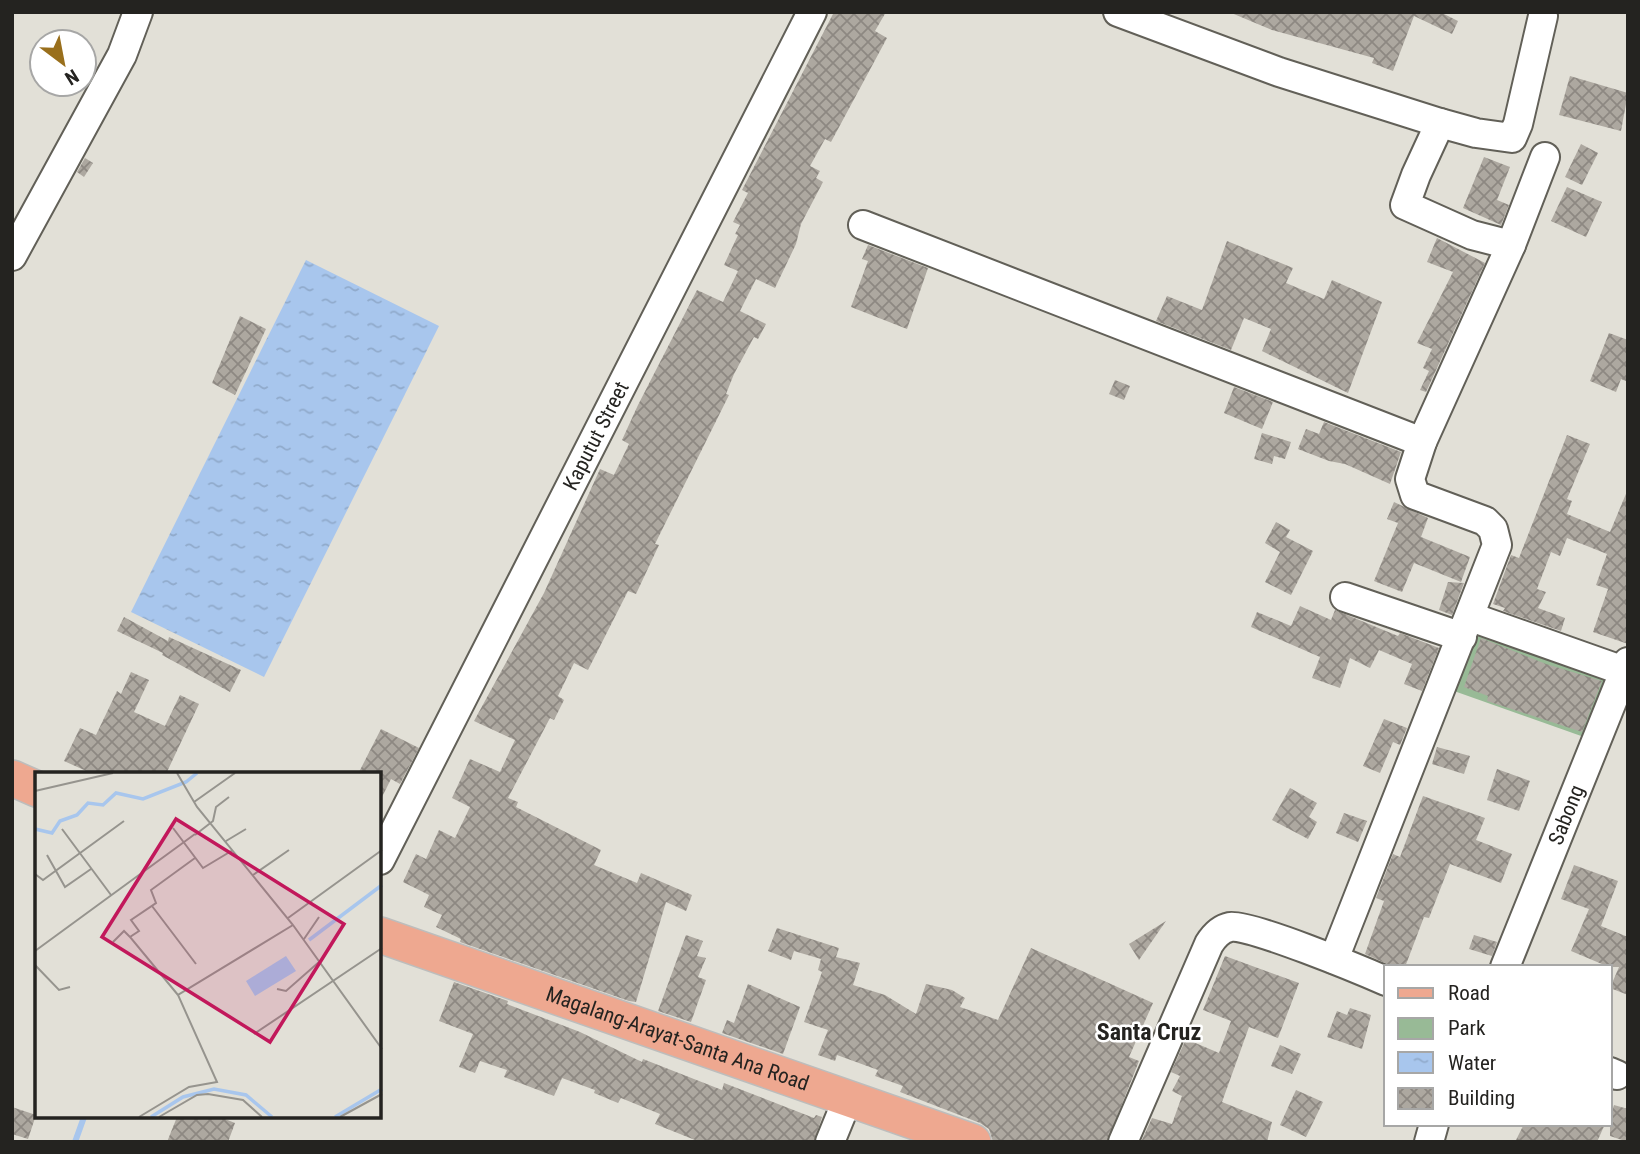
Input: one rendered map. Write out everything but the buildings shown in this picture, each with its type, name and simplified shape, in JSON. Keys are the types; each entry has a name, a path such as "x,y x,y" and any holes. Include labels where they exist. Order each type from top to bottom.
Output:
{"main road":[{"path":"12,778 35,788"},
{"name":"Magalang-Arayat-Santa Ana Road","path":"382,936 974,1142"}],"street":[{"path":"12,256 122,55 138,12"},
{"name":"Kaputut Street","path":"382,856 812,12"},
{"path":"1118,12 1279,72 1440,123 1512,138 1518,124 1544,16"},
{"path":"1440,123 1405,205 1472,235 1510,244"},
{"path":"1334,959 1497,545 1496,536 1485,522 1415,495 1410,480 1422,442 1510,244 1545,157"},
{"path":"863,225 1422,442"},
{"path":"1345,597 1626,666"},
{"name":"Sabong","path":"1506,965 1626,666"},
{"path":"1123,1142 1209,944 1217,933 1239,927 1334,959 1384,980"},
{"path":"830,1142 848,1098"}],"green space":[{"path":"1479,631 1606,678 1584,737 1454,691"}],"water":[{"path":"306,260 439,326 264,677 131,612"}],"waterway":[{"path":"75,1142 83,1119"}],"district":[{"name":"Santa Cruz","path":"1149,1032"}]}
